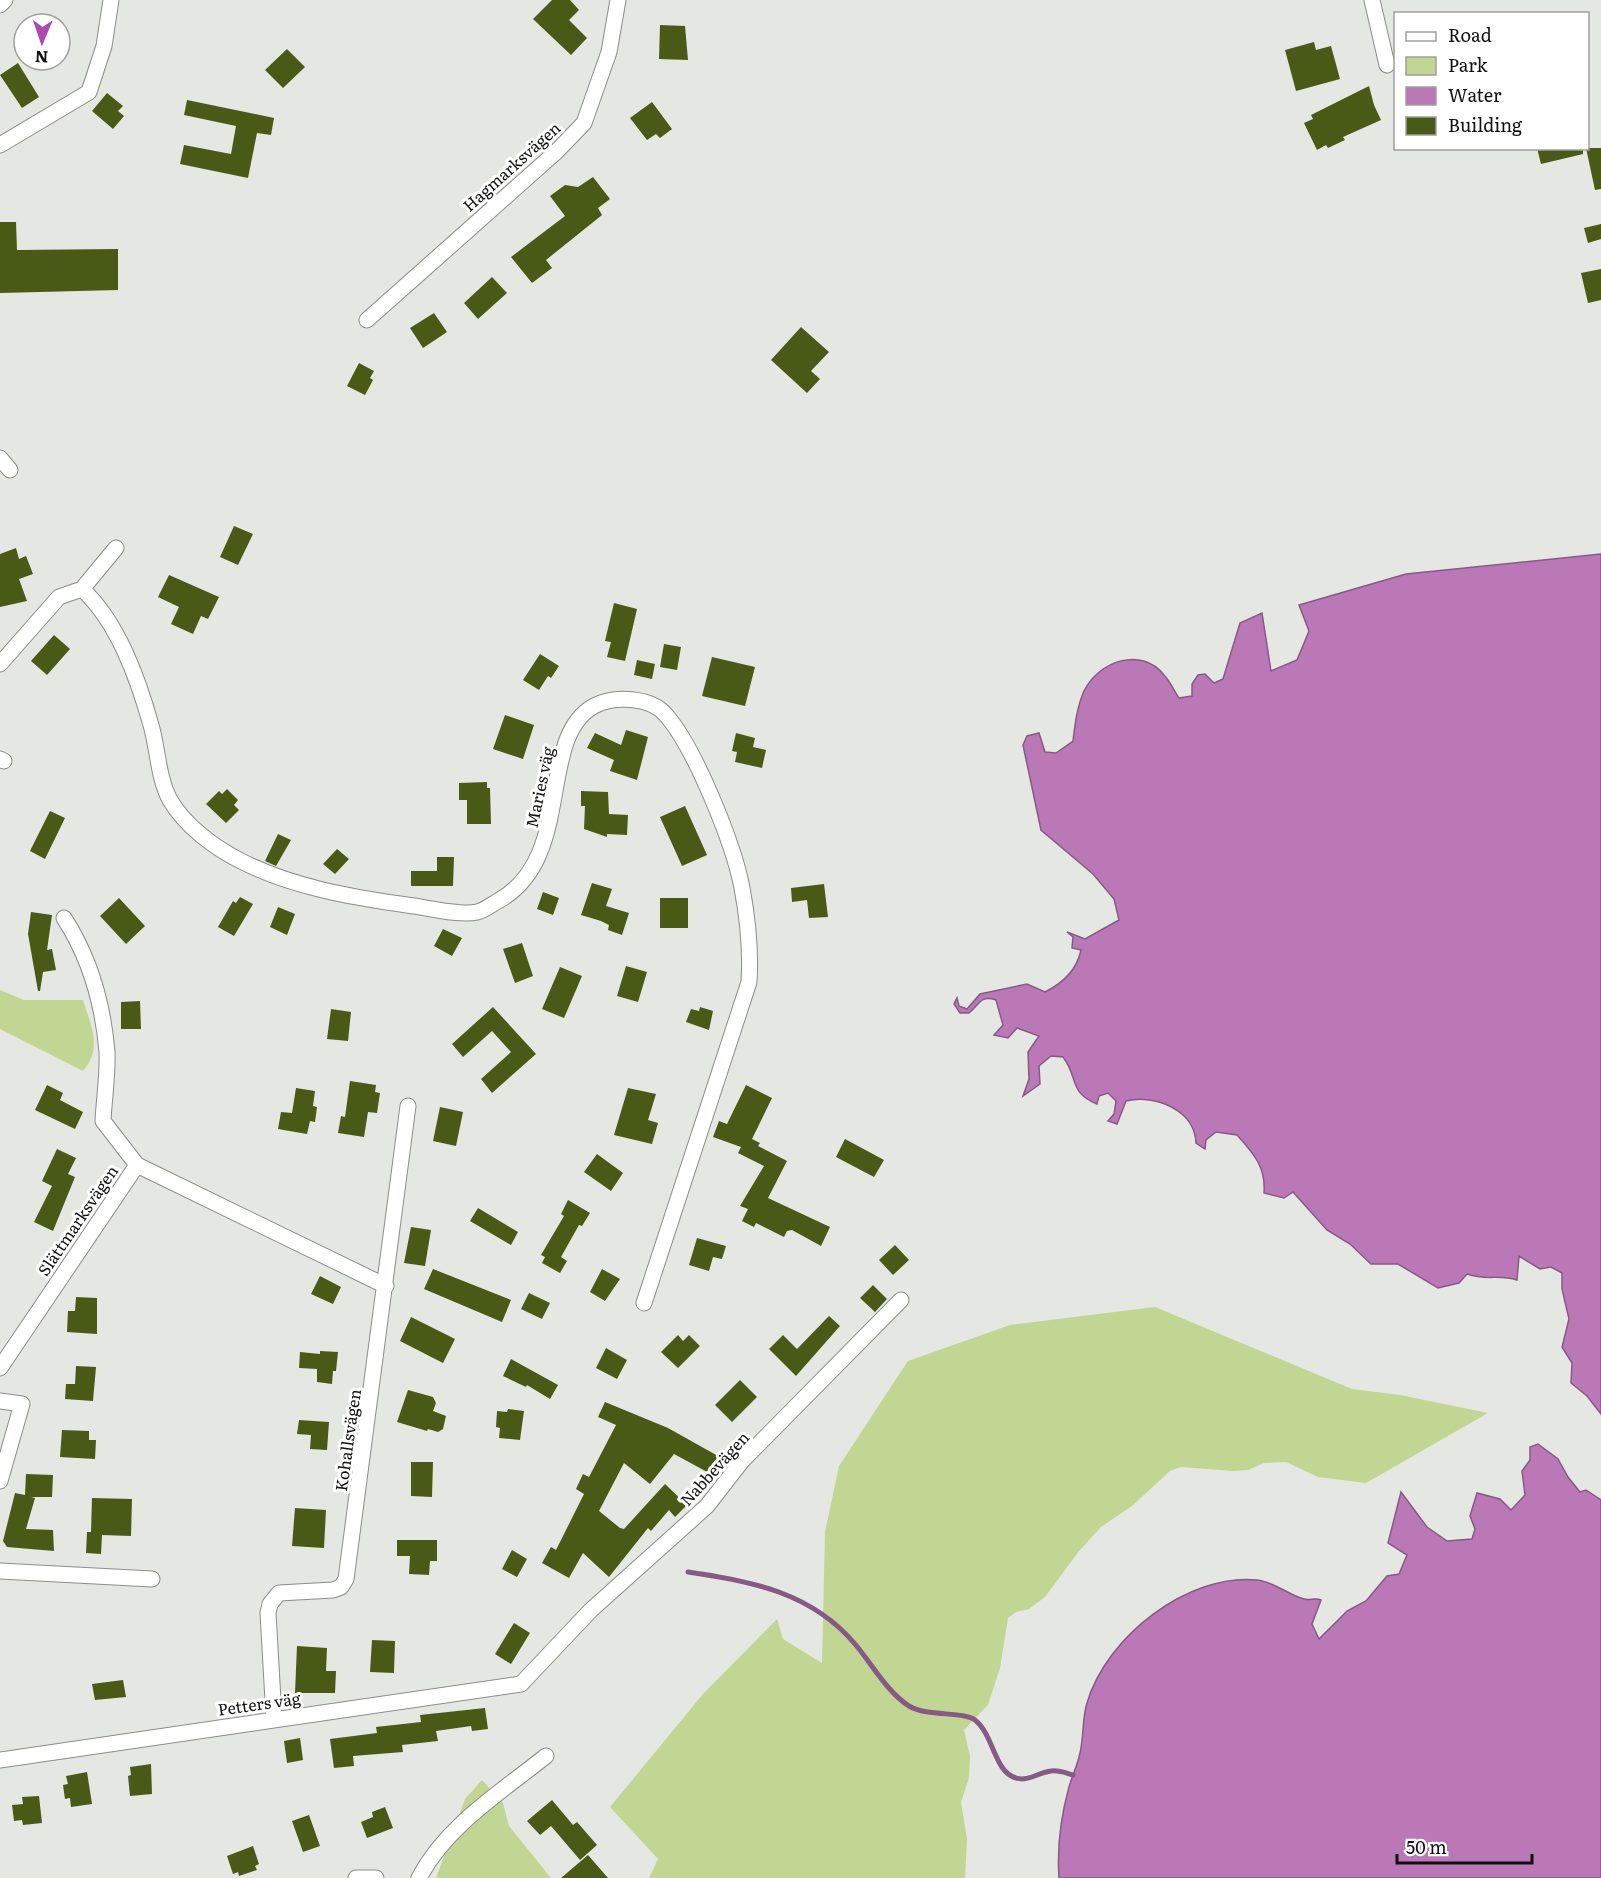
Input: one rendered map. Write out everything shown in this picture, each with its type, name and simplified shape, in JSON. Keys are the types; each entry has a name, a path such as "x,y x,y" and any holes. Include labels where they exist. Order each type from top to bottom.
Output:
{"street":[{"path":"0,5 5,0"},
{"path":"0,145 89,92 104,46 111,0"},
{"name":"Hagmarksvägen","path":"367,320 555,153 584,123 609,52 618,0"},
{"path":"1372,0 1387,65"},
{"path":"0,664 58,597 82,589 116,548"},
{"name":"Maries väg","path":"82,589 95,601 115,632 135,679 151,724 165,790 172,803 196,831 222,851 290,880 337,894 477,912 512,893 524,880 546,839 566,745 572,729 592,707 611,700 651,704 665,713 702,779 732,849 742,886 751,945 749,982 644,1303"},
{"name":"Slättmarksvägen","path":"0,1368 137,1165 103,1121 107,1054 92,972 64,918"},
{"name":"Kohallsvägen","path":"274,1718 268,1613 270,1604 279,1593 333,1590 341,1587 346,1579 408,1106"},
{"path":"137,1165 386,1286"},
{"name":"Nabbevägen","path":"524,1682 591,1610 707,1506 742,1461 901,1300"},
{"path":"0,1401 21,1404 0,1481"},
{"path":"0,1571 152,1579"},
{"name":"Petters väg","path":"0,1760 274,1718 516,1686 524,1682"},
{"path":"418,1878 438,1848 462,1824 546,1756"},
{"path":"356,1878 376,1878"}],"green space":[{"path":"0,990 24,1000 83,1000 92,1028 94,1045 93,1054 83,1071 0,1029"},
{"path":"1155,1307 1352,1389 1400,1395 1488,1413 1366,1483 1318,1477 1286,1462 1264,1463 1248,1470 1233,1471 1181,1467 1170,1471 1132,1506 1101,1527 1079,1551 1045,1597 1029,1609 1016,1612 1008,1618 1000,1668 988,1705 964,1730 970,1756 969,1778 961,1802 967,1839 965,1878 649,1878 658,1859 610,1807 703,1694 777,1619 783,1639 822,1663 825,1532 839,1466 908,1361 1010,1325"},
{"path":"482,1780 503,1803 509,1826 551,1878 436,1878 465,1799"}],"water":[{"path":"1601,554 1601,1414 1587,1396 1571,1383 1572,1363 1562,1347 1569,1319 1562,1289 1562,1273 1551,1267 1540,1269 1519,1256 1517,1280 1467,1274 1459,1283 1438,1288 1398,1264 1371,1264 1350,1244 1327,1230 1293,1192 1284,1198 1264,1193 1263,1176 1258,1161 1237,1135 1216,1132 1206,1140 1205,1149 1196,1143 1194,1131 1181,1113 1172,1107 1149,1100 1126,1101 1117,1124 1108,1121 1114,1114 1116,1101 1108,1093 1099,1096 1097,1104 1082,1095 1063,1057 1051,1056 1039,1066 1040,1084 1023,1096 1029,1079 1028,1052 1039,1036 1017,1028 1008,1038 994,1035 1003,1025 996,1000 983,1000 969,1013 960,1013 954,1004 957,998 959,1006 967,1009 980,994 1027,984 1045,992 1073,970 1079,957 1081,950 1072,948 1073,937 1067,932 1085,939 1119,920 1114,899 1093,874 1041,830 1023,745 1027,736 1039,733 1045,752 1056,753 1073,741 1084,691 1100,672 1110,665 1133,659 1144,661 1155,666 1164,675 1179,698 1192,696 1192,684 1198,675 1205,674 1214,683 1223,679 1240,623 1262,613 1271,671 1297,660 1309,631 1299,605 1406,574"},
{"path":"1538,1444 1558,1459 1580,1492 1586,1490 1601,1500 1601,1878 1059,1878 1062,1821 1069,1787 1080,1753 1087,1703 1097,1678 1112,1655 1131,1633 1153,1614 1178,1598 1204,1587 1231,1581 1257,1580 1270,1583 1304,1599 1321,1600 1312,1624 1319,1639 1347,1611 1366,1601 1387,1576 1399,1574 1407,1555 1388,1543 1401,1492 1427,1527 1447,1541 1472,1539 1475,1529 1470,1516 1477,1493 1500,1499 1511,1510 1525,1495 1522,1471 1530,1460 1530,1447"}],"building":[{"path":"552,0 570,0 579,10 569,20 587,38 571,55 533,19"},
{"path":"660,25 685,26 688,60 659,59"},
{"path":"1314,42 1316,50 1331,46 1340,79 1296,91 1285,50"},
{"path":"287,49 305,67 283,88 265,70"},
{"path":"12,67 12,72 24,72 39,97 22,108 0,75"},
{"path":"1369,86 1381,120 1343,137 1345,140 1328,148 1326,145 1317,150 1304,123 1313,119 1311,115"},
{"path":"107,93 123,106 118,111 124,116 113,129 92,111"},
{"path":"187,100 274,118 271,135 257,133 248,178 180,164 184,145 231,154 236,126 184,115"},
{"path":"652,102 672,129 660,138 656,134 647,140 630,118"},
{"path":"1601,148 1601,189 1595,190 1586,150"},
{"path":"1538,150 1583,150 1583,154 1541,164"},
{"path":"593,177 610,199 598,208 602,215 546,260 552,268 532,283 511,257 565,216 550,196 565,185 578,187"},
{"path":"0,222 16,222 17,250 118,249 118,290 0,293"},
{"path":"1601,224 1601,239 1588,243 1584,228"},
{"path":"1601,269 1601,300 1588,303 1581,273"},
{"path":"492,277 507,293 478,319 464,303"},
{"path":"434,313 447,332 423,348 410,328"},
{"path":"801,327 829,352 811,371 820,379 807,393 771,360"},
{"path":"359,363 374,371 370,378 373,380 365,395 347,386"},
{"path":"234,526 253,534 238,565 220,557"},
{"path":"16,548 19,559 26,556 33,574 19,579 27,601 0,607 0,554"},
{"path":"169,575 219,597 208,619 201,616 193,634 171,624 179,607 158,597"},
{"path":"614,603 637,609 625,661 607,657 611,642 605,641"},
{"path":"54,635 70,649 47,675 31,661"},
{"path":"664,644 681,647 677,670 660,667"},
{"path":"540,654 559,666 551,678 548,676 539,690 523,680"},
{"path":"712,657 755,667 745,706 702,696"},
{"path":"637,660 655,664 652,679 634,675"},
{"path":"505,715 534,725 523,759 493,749"},
{"path":"626,730 648,737 637,780 610,771 614,760 587,748 595,733 621,745"},
{"path":"736,733 755,738 753,747 766,750 762,768 735,762 737,752 732,751"},
{"path":"487,782 487,788 490,788 491,824 467,824 467,800 459,800 459,783"},
{"path":"227,789 238,800 234,805 239,810 226,823 206,804 219,791 222,794"},
{"path":"581,791 608,792 609,814 628,815 627,835 607,834 607,837 584,829 585,806 581,806"},
{"path":"685,806 707,855 682,866 660,817"},
{"path":"50,811 65,818 45,859 30,851"},
{"path":"278,834 291,840 276,866 265,861"},
{"path":"337,849 349,859 335,874 323,864"},
{"path":"437,857 454,857 453,886 411,886 411,871 437,871"},
{"path":"592,883 612,889 606,906 629,913 622,935 608,930 609,925 601,921 581,915"},
{"path":"824,884 828,917 809,918 807,900 792,902 791,888"},
{"path":"543,892 559,898 553,915 537,909"},
{"path":"240,897 253,904 234,936 218,927 233,901 236,903"},
{"path":"119,898 145,926 126,944 100,916"},
{"path":"660,898 688,898 688,928 660,928"},
{"path":"278,907 295,914 287,935 270,927"},
{"path":"31,912 52,915 47,950 52,949 56,970 43,972 40,991 38,991 28,934"},
{"path":"443,929 462,938 452,956 434,946"},
{"path":"522,943 533,976 515,983 503,949"},
{"path":"626,966 647,972 638,1002 617,996"},
{"path":"560,967 582,976 564,1018 542,1009"},
{"path":"140,1001 141,1029 121,1029 121,1002"},
{"path":"493,1007 536,1054 492,1093 481,1079 511,1052 492,1031 463,1057 452,1044"},
{"path":"700,1007 713,1011 709,1030 686,1022 691,1009 699,1011"},
{"path":"331,1009 351,1012 348,1041 327,1039"},
{"path":"350,1081 376,1085 375,1092 380,1093 377,1113 368,1112 364,1137 338,1133 341,1116 345,1117"},
{"path":"47,1085 63,1093 60,1100 83,1112 75,1129 35,1110"},
{"path":"746,1085 772,1098 752,1139 760,1143 758,1146 787,1161 768,1198 830,1227 821,1246 792,1230 787,1231 784,1237 756,1223 754,1227 742,1221 748,1209 740,1206 764,1166 738,1153 741,1147 713,1137 719,1121 727,1124"},
{"path":"296,1088 315,1091 313,1106 317,1107 315,1122 310,1121 307,1134 278,1129 281,1112 292,1113"},
{"path":"628,1088 656,1094 648,1120 658,1123 652,1144 614,1135"},
{"path":"440,1107 463,1112 456,1146 433,1141"},
{"path":"845,1139 884,1160 874,1177 836,1157"},
{"path":"57,1149 76,1158 68,1174 75,1177 53,1231 34,1222 52,1186 42,1181"},
{"path":"597,1154 623,1173 611,1191 584,1172"},
{"path":"568,1200 590,1213 582,1226 579,1225 561,1257 567,1261 560,1273 542,1263 545,1257 541,1255 564,1216 561,1214"},
{"path":"478,1208 518,1232 511,1245 470,1221"},
{"path":"411,1227 431,1230 425,1266 404,1263"},
{"path":"697,1238 726,1246 722,1259 713,1257 709,1271 689,1265"},
{"path":"895,1245 909,1260 893,1275 879,1260"},
{"path":"433,1269 511,1300 502,1322 424,1289"},
{"path":"602,1269 620,1279 605,1301 590,1292"},
{"path":"320,1276 341,1287 333,1304 311,1294"},
{"path":"873,1285 887,1299 875,1312 860,1298"},
{"path":"529,1293 550,1303 542,1319 521,1309"},
{"path":"76,1297 97,1298 97,1334 67,1332 68,1311 75,1311"},
{"path":"829,1316 840,1326 796,1376 769,1349 783,1335 797,1349"},
{"path":"411,1317 455,1339 443,1363 400,1341"},
{"path":"678,1335 683,1341 689,1335 700,1346 678,1368 661,1352"},
{"path":"606,1348 627,1360 617,1379 596,1368"},
{"path":"320,1351 338,1352 332,1384 317,1382 317,1369 299,1368 300,1352 320,1354"},
{"path":"511,1359 558,1385 550,1399 527,1385 526,1387 503,1376"},
{"path":"76,1366 96,1367 93,1401 65,1399 66,1384 75,1384"},
{"path":"740,1380 757,1397 732,1422 715,1405"},
{"path":"408,1390 433,1397 436,1403 433,1411 446,1416 443,1429 438,1432 428,1429 427,1431 397,1422"},
{"path":"605,1402 668,1428 718,1456 709,1473 674,1454 650,1484 624,1463 599,1511 620,1528 624,1529 665,1484 687,1505 675,1517 669,1510 651,1531 648,1528 609,1577 583,1553 569,1578 542,1563 551,1547 556,1550 584,1494 576,1489 583,1474 589,1477 616,1425 598,1417"},
{"path":"508,1409 524,1411 520,1440 499,1438 500,1428 496,1427 497,1411 507,1412"},
{"path":"299,1420 329,1422 327,1450 310,1449 311,1435 297,1434"},
{"path":"62,1430 89,1431 89,1440 96,1440 95,1459 60,1457"},
{"path":"411,1462 433,1462 432,1497 411,1496"},
{"path":"26,1474 53,1475 52,1497 31,1497 35,1498 26,1529 53,1530 54,1551 7,1547 3,1541 15,1493 25,1495"},
{"path":"92,1498 132,1499 131,1536 102,1535 101,1554 86,1553 87,1532 91,1532"},
{"path":"295,1508 326,1510 324,1548 292,1546"},
{"path":"397,1540 437,1540 437,1561 430,1561 429,1575 409,1574 410,1556 397,1556"},
{"path":"512,1550 527,1559 517,1577 502,1569"},
{"path":"514,1623 530,1633 511,1664 495,1654"},
{"path":"372,1640 395,1641 394,1673 370,1672"},
{"path":"297,1646 327,1648 326,1671 336,1671 335,1693 295,1693"},
{"path":"123,1680 126,1697 95,1700 92,1684"},
{"path":"485,1708 488,1729 472,1731 471,1726 436,1731 438,1741 402,1745 403,1752 353,1756 354,1766 334,1768 330,1739 377,1733 376,1727 421,1722 420,1715"},
{"path":"300,1738 303,1760 287,1763 284,1741"},
{"path":"151,1764 152,1794 130,1796 128,1776 131,1775 130,1767"},
{"path":"87,1772 92,1804 71,1807 70,1798 65,1799 63,1785 68,1784 66,1776"},
{"path":"39,1796 42,1823 23,1825 22,1820 14,1821 12,1805 23,1804 22,1797"},
{"path":"552,1800 573,1825 577,1822 597,1845 580,1860 551,1826 540,1835 527,1821"},
{"path":"385,1807 393,1828 367,1838 361,1822 373,1817 372,1812"},
{"path":"309,1815 320,1846 303,1852 292,1821"},
{"path":"253,1846 259,1864 255,1866 257,1870 239,1876 238,1872 233,1874 227,1856"},
{"path":"588,1855 608,1878 561,1878"}],"waterway":[{"path":"688,1572 758,1585 800,1601 820,1612 855,1644 887,1686 909,1706 926,1712 969,1717 975,1720 986,1735 1003,1769 1016,1778 1029,1778 1051,1771 1073,1775"}]}
